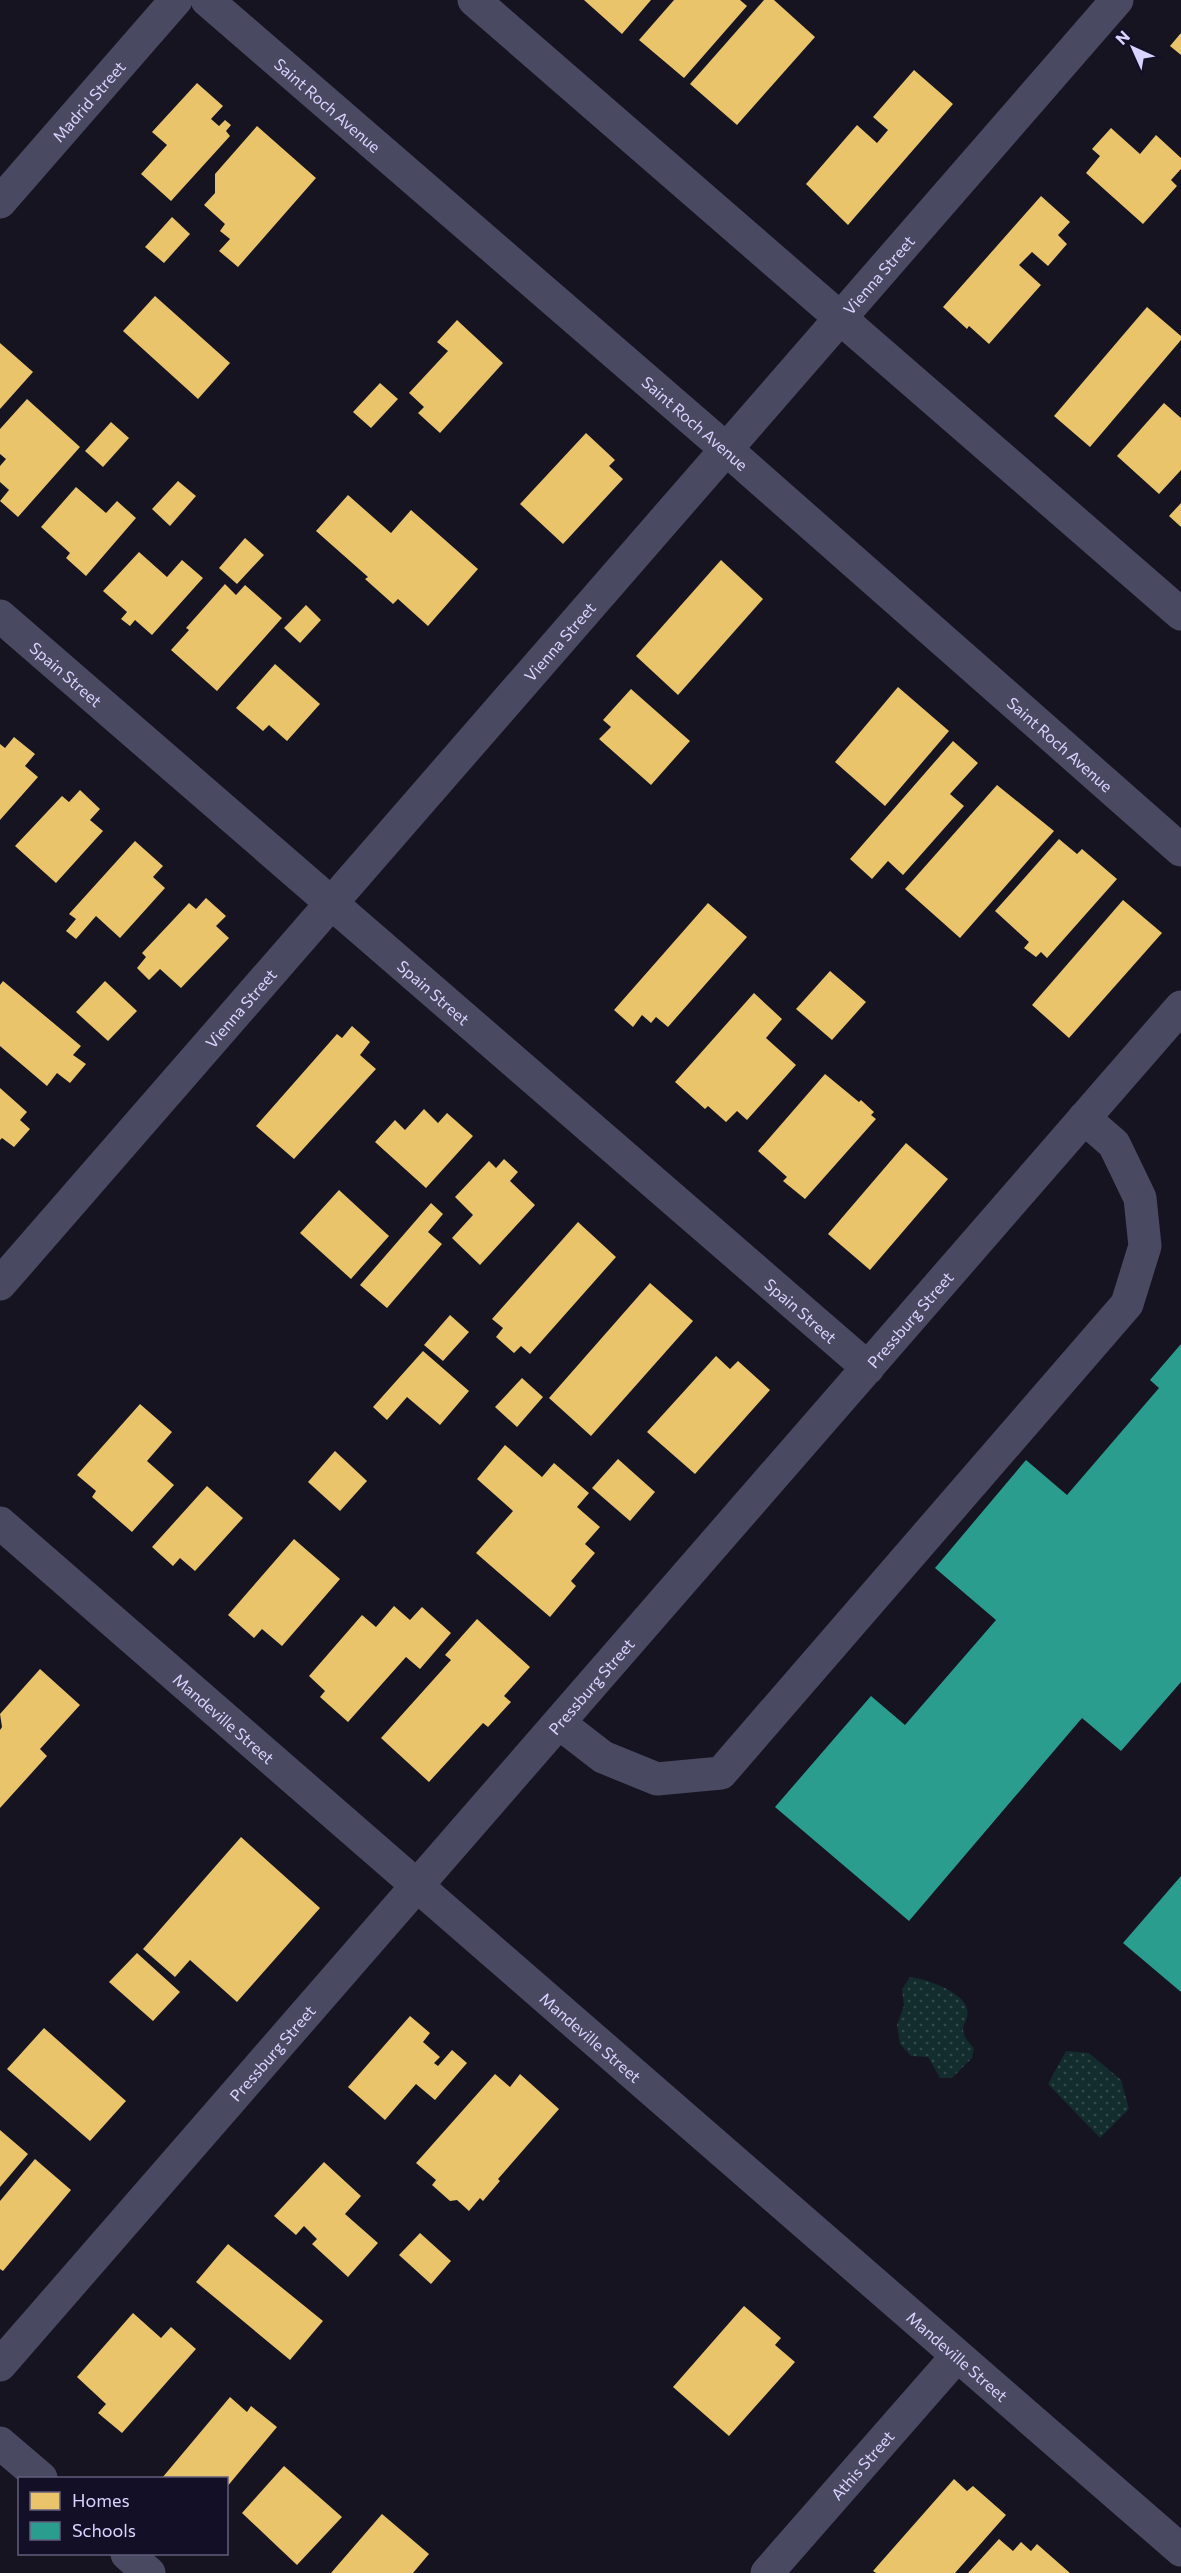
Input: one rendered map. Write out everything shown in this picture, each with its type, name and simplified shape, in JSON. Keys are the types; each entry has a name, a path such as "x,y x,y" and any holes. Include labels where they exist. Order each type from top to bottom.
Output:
{"street":[{"name":"Madrid Street","path":"0,202 176,0"},
{"name":"Saint Roch Avenue","path":"207,0 726,449 1181,850"},
{"path":"474,0 1181,614"},
{"name":"Vienna Street","path":"0,1284 1117,0"},
{"name":"Spain Street","path":"0,616 868,1368"},
{"name":"Pressburg Street","path":"0,2365 1181,1007"},
{"path":"559,1723 603,1757 657,1779 721,1773 1127,1304 1145,1246 1140,1198 1114,1144 1084,1118"},
{"name":"Mandeville Street","path":"0,1523 1181,2550"},
{"name":"Athis Street","path":"767,2573 957,2356"},
{"path":"0,2443 40,2477"},
{"path":"129,2555 149,2573"}],"green space":[{"path":"910,1977 949,1990 957,1995 966,2006 967,2017 963,2029 967,2040 974,2048 972,2058 952,2078 940,2078 928,2057 911,2056 900,2044 897,2025 904,2006 902,1989"},
{"path":"1066,2051 1089,2053 1121,2080 1129,2109 1100,2138 1048,2084"}],"building: Homes":[{"path":"584,0 651,0 622,34"},
{"path":"674,0 740,0 747,6 684,78 639,40"},
{"path":"764,0 774,0 815,37 737,125 690,84"},
{"path":"1181,33 1181,55 1170,46"},
{"path":"914,70 953,104 848,225 806,184 857,125 877,143 888,130 873,117"},
{"path":"197,83 223,106 211,119 219,126 225,120 231,125 226,131 230,136 171,201 141,174 167,145 152,132"},
{"path":"257,126 316,178 238,267 219,251 230,239 220,231 225,224 204,205 215,193 215,174"},
{"path":"1111,128 1140,154 1156,135 1181,158 1181,169 1171,180 1177,186 1143,224 1086,173 1100,156 1092,149"},
{"path":"1041,196 1070,222 1058,235 1067,244 1048,266 1032,252 1019,265 1041,285 989,344 969,326 967,329 943,307"},
{"path":"172,217 190,234 164,263 145,247"},
{"path":"155,296 230,363 198,399 123,331"},
{"path":"1147,307 1181,336 1181,340 1090,447 1054,416"},
{"path":"457,320 503,363 440,433 418,413 424,407 409,393 448,351 437,342"},
{"path":"0,343 33,372 0,409"},
{"path":"380,383 398,399 371,428 353,412"},
{"path":"27,399 80,447 18,517 0,501 9,490 0,482 0,466 6,459 0,454 0,429"},
{"path":"1164,403 1181,418 1181,470 1159,494 1117,456"},
{"path":"111,422 129,438 103,467 85,451"},
{"path":"586,433 615,460 609,466 623,479 563,544 520,504"},
{"path":"178,481 196,496 170,526 152,509"},
{"path":"76,487 106,513 117,501 136,518 86,576 66,558 70,553 41,527"},
{"path":"348,495 391,533 411,510 478,569 428,626 398,599 393,604 365,579 368,577 316,531"},
{"path":"1181,503 1181,527 1169,516"},
{"path":"245,538 264,555 237,584 219,568"},
{"path":"139,552 167,577 182,560 203,578 152,635 135,620 130,626 121,619 127,612 103,591"},
{"path":"721,560 763,599 678,695 636,656"},
{"path":"225,584 236,595 245,585 282,618 217,691 171,650 189,630 186,628"},
{"path":"306,605 321,620 300,643 284,628"},
{"path":"275,664 320,704 287,741 269,725 263,731 236,708"},
{"path":"898,687 949,731 885,806 835,762"},
{"path":"631,689 690,741 651,785 599,739 611,727 603,720"},
{"path":"14,737 35,754 25,766 38,777 0,820 0,744 5,748"},
{"path":"953,741 978,763 950,794 964,806 903,875 888,861 872,879 850,859"},
{"path":"997,785 1054,831 960,938 905,889"},
{"path":"80,790 100,809 90,820 103,831 56,883 15,846 62,796 69,802"},
{"path":"1059,839 1077,854 1082,849 1117,879 1047,958 1041,952 1036,957 1024,948 1029,942 995,911"},
{"path":"135,841 163,866 153,877 165,888 120,938 96,916 76,939 66,931 76,919 69,914"},
{"path":"206,898 226,916 216,926 229,938 181,988 160,969 149,980 137,968 146,957 142,953 189,903 196,909"},
{"path":"1123,900 1162,933 1069,1038 1032,1005"},
{"path":"708,903 747,937 668,1027 656,1017 651,1023 642,1015 633,1027 614,1010"},
{"path":"830,971 866,1002 832,1040 796,1009"},
{"path":"3,981 81,1046 73,1055 86,1064 70,1083 57,1073 47,1086 0,1046 0,985"},
{"path":"105,981 137,1011 108,1041 76,1012"},
{"path":"754,993 782,1019 766,1038 796,1065 747,1120 737,1111 726,1122 708,1106 705,1109 675,1082"},
{"path":"352,1026 370,1042 360,1055 376,1069 294,1159 256,1126 337,1034 342,1038"},
{"path":"825,1074 859,1102 861,1100 874,1112 871,1115 876,1119 805,1199 783,1181 787,1177 758,1151"},
{"path":"0,1088 27,1112 20,1120 30,1129 14,1147 2,1138 0,1140"},
{"path":"424,1109 438,1123 447,1113 473,1136 426,1188 375,1142 395,1120 405,1130"},
{"path":"906,1143 948,1179 870,1270 828,1234"},
{"path":"504,1159 518,1172 510,1181 535,1205 480,1265 452,1238 473,1215 455,1197 489,1161 496,1168"},
{"path":"339,1190 389,1236 351,1279 300,1233"},
{"path":"431,1203 443,1214 428,1232 442,1244 387,1308 360,1285"},
{"path":"578,1222 616,1257 530,1354 521,1346 514,1353 496,1337 503,1328 492,1319"},
{"path":"650,1283 693,1321 591,1436 549,1398"},
{"path":"450,1315 469,1332 443,1361 424,1345"},
{"path":"423,1351 469,1391 440,1425 407,1397 387,1420 373,1407"},
{"path":"716,1356 730,1369 738,1361 770,1390 695,1474 647,1432"},
{"path":"522,1378 543,1397 517,1427 495,1407"},
{"path":"140,1404 172,1432 147,1461 174,1485 132,1532 92,1497 96,1491 77,1475"},
{"path":"505,1445 542,1477 554,1463 589,1493 577,1507 600,1527 585,1544 595,1553 571,1581 576,1586 550,1617 476,1553 513,1511 477,1479"},
{"path":"335,1451 367,1481 340,1511 308,1482"},
{"path":"618,1459 655,1492 630,1521 592,1488"},
{"path":"207,1486 243,1518 195,1571 180,1558 173,1566 152,1547"},
{"path":"294,1539 340,1579 282,1646 262,1629 254,1638 228,1615"},
{"path":"394,1606 410,1620 422,1607 451,1633 420,1669 406,1657 348,1722 320,1697 325,1691 309,1676 362,1615 376,1627"},
{"path":"477,1619 530,1667 504,1696 511,1702 488,1727 483,1723 429,1782 381,1738 451,1660 445,1655"},
{"path":"40,1669 80,1705 40,1749 47,1756 0,1808 0,1730 2,1727 0,1714"},
{"path":"241,1837 320,1908 237,2002 190,1960 175,1977 143,1949"},
{"path":"137,1953 180,1992 153,2021 109,1982"},
{"path":"410,2016 430,2033 423,2042 440,2057 434,2063 438,2066 452,2050 467,2063 435,2100 416,2084 385,2120 348,2087"},
{"path":"44,2028 126,2101 90,2141 7,2069"},
{"path":"495,2074 510,2087 520,2074 559,2109 498,2179 500,2181 483,2201 480,2198 469,2211 457,2200 450,2201 432,2185 436,2180 416,2163"},
{"path":"0,2130 28,2154 0,2187"},
{"path":"35,2159 71,2190 3,2271 0,2269 0,2201"},
{"path":"324,2162 361,2196 345,2214 378,2243 348,2277 312,2244 317,2239 304,2226 296,2235 274,2216"},
{"path":"420,2233 451,2261 431,2284 399,2255"},
{"path":"228,2244 323,2321 290,2360 196,2282"},
{"path":"744,2306 781,2338 775,2345 795,2362 729,2436 673,2387"},
{"path":"133,2313 161,2338 171,2327 196,2349 122,2433 98,2413 106,2404 77,2377"},
{"path":"230,2397 247,2412 251,2406 277,2427 228,2486 228,2477 163,2477"},
{"path":"284,2466 342,2517 297,2565 242,2513"},
{"path":"954,2479 967,2491 973,2486 1006,2515 955,2573 876,2573 873,2571"},
{"path":"382,2514 429,2554 413,2573 331,2573"},
{"path":"999,2539 1013,2551 1021,2542 1031,2551 1037,2544 1070,2573 968,2573"}],"building: Schools":[{"path":"1181,1344 1181,1682 1121,1751 1082,1718 909,1921 775,1807 871,1696 905,1725 996,1620 935,1568 1026,1460 1067,1495 1159,1388 1150,1380"},
{"path":"1181,1876 1181,1992 1123,1943"}]}
